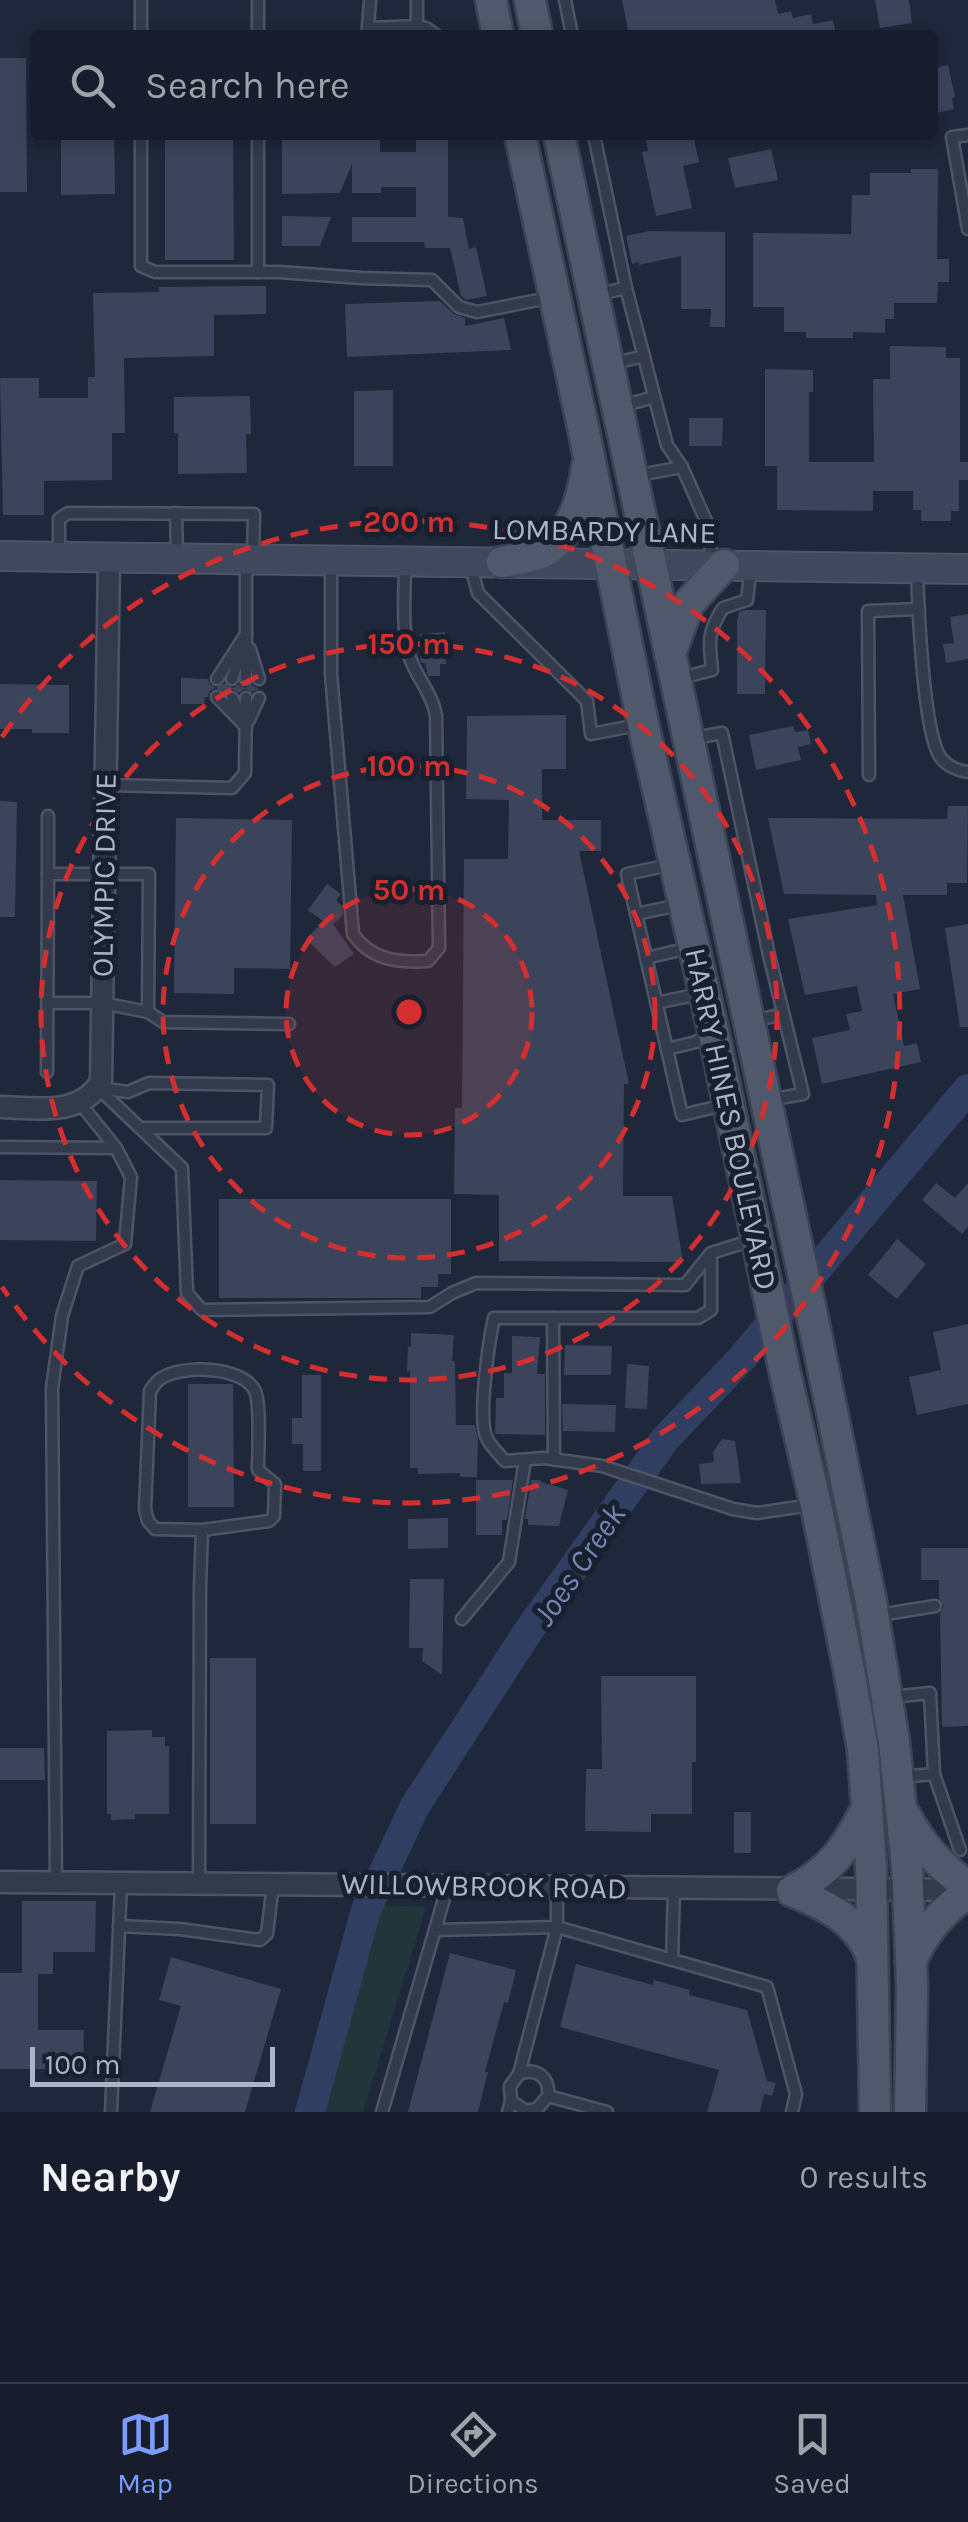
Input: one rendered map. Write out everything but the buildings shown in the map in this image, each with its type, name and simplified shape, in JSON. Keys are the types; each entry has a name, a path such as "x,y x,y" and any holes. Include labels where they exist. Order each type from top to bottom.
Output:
{"main road":[{"path":"491,0 497,30"},
{"path":"533,0 537,30"},
{"name":"HARRY HINES BOULEVARD","path":"521,140 849,1670 862,1750 872,1890 874,2112"},
{"name":"HARRY HINES BOULEVARD","path":"576,150 584,204 584,252 688,739 715,781 708,834 873,1616 902,1809 910,1964 910,2112"},
{"path":"502,562 542,553 566,531 580,499 589,454"},
{"name":"LOMBARDY LANE","path":"0,556 968,570"},
{"path":"673,667 690,603 729,565"},
{"path":"713,1030 750,1022"},
{"path":"756,1238 794,1230"},
{"path":"816,1504 850,1497"},
{"path":"902,1809 922,1845 968,1890 926,1932 910,1964"},
{"path":"792,1890 837,1860 866,1810"},
{"path":"792,1890 838,1912 855,1928 873,1960"}],"street":[{"name":"OLYMPIC DRIVE","path":"98,1088 102,1076 109,558"},
{"path":"0,1108 56,1108 80,1102 98,1088"},
{"name":"WILLOWBROOK ROAD","path":"0,1882 968,1890"}],"lane":[{"path":"141,0 141,30"},
{"path":"258,0 258,30"},
{"path":"368,30 370,0"},
{"path":"417,0 417,26"},
{"path":"565,0 571,30"},
{"path":"378,30 417,26 429,30"},
{"path":"968,134 952,137 968,229"},
{"path":"141,140 140,266 155,272 432,280 460,307 477,312 554,297"},
{"path":"258,140 258,272"},
{"path":"576,150 607,199 667,445 682,466 747,600 723,608 712,626 708,640 712,670 673,667"},
{"path":"584,204 607,199"},
{"path":"584,252 617,245"},
{"path":"593,295 626,288"},
{"path":"608,365 644,356"},
{"path":"618,407 654,397"},
{"path":"632,476 682,466"},
{"path":"59,557 60,519 68,513 254,514 246,633 252,679"},
{"path":"176,513 177,558"},
{"path":"331,560 332,674 352,934 361,946 388,960 408,962 428,961 438,948 436,715 434,701 417,674 406,641 405,561"},
{"path":"470,562 478,593 587,700 591,734 644,724"},
{"path":"917,568 926,701 936,748 943,761 968,772"},
{"path":"869,775 868,611 919,609"},
{"path":"218,679 246,633"},
{"path":"232,679 246,633"},
{"path":"217,697 246,726"},
{"path":"232,698 246,726"},
{"path":"106,785 232,788 246,773 246,726 252,698"},
{"path":"715,781 741,827 803,1094 766,1101"},
{"path":"47,1072 48,816"},
{"path":"708,834 741,827"},
{"path":"675,864 627,874 656,1003 682,1115 729,1104"},
{"path":"48,874 149,874 148,1012"},
{"path":"720,891 754,884"},
{"path":"636,914 685,904"},
{"path":"646,958 694,947"},
{"path":"737,962 769,955"},
{"path":"656,1003 705,993"},
{"path":"48,1003 102,1003 148,1012 163,1022 289,1024"},
{"path":"750,1022 783,1014"},
{"path":"667,1049 696,1042 713,1030"},
{"path":"98,1088 128,1092 149,1083 268,1085 266,1128 140,1128"},
{"path":"98,1088 182,1168 187,1294 202,1310 430,1307 476,1283 685,1285 710,1252 756,1238"},
{"path":"56,1882 52,1388 62,1316 78,1266 124,1244 131,1176 116,1148 80,1102"},
{"path":"0,1147 116,1148"},
{"path":"710,1252 711,1310 698,1318 494,1318 488,1342 486,1437 505,1461 554,1460 602,1466 733,1509 757,1513 816,1504"},
{"path":"553,1318 554,1460"},
{"path":"181,1370 232,1372 248,1380 257,1395 258,1470 275,1484 274,1516 269,1520 202,1530 155,1529 146,1508 150,1391 158,1379 181,1370"},
{"path":"462,1619 509,1562 526,1460"},
{"path":"199,1883 202,1530"},
{"path":"873,1616 935,1606"},
{"path":"886,1697 930,1693 934,1774 960,1850"},
{"path":"898,1777 934,1774"},
{"path":"111,2112 121,1882"},
{"path":"119,1926 180,1929 260,1940 266,1934 273,1883"},
{"path":"382,2112 435,1930 438,1885"},
{"path":"518,2074 532,2071 544,2077 549,2089 542,2106 532,2111 510,2106 510,2086 518,2074 556,1927 556,1887"},
{"path":"672,1960 674,1889"},
{"path":"435,1930 556,1927 767,1988 796,2094 792,2112"},
{"path":"548,2096 607,2112"}],"shaded area":[{"path":"364,1904 426,1907 363,2112 307,2112"}],"waterway":[{"name":"Joes Creek","path":"310,2112 366,1910 415,1806 527,1633 665,1439 742,1358 968,1089"}]}
